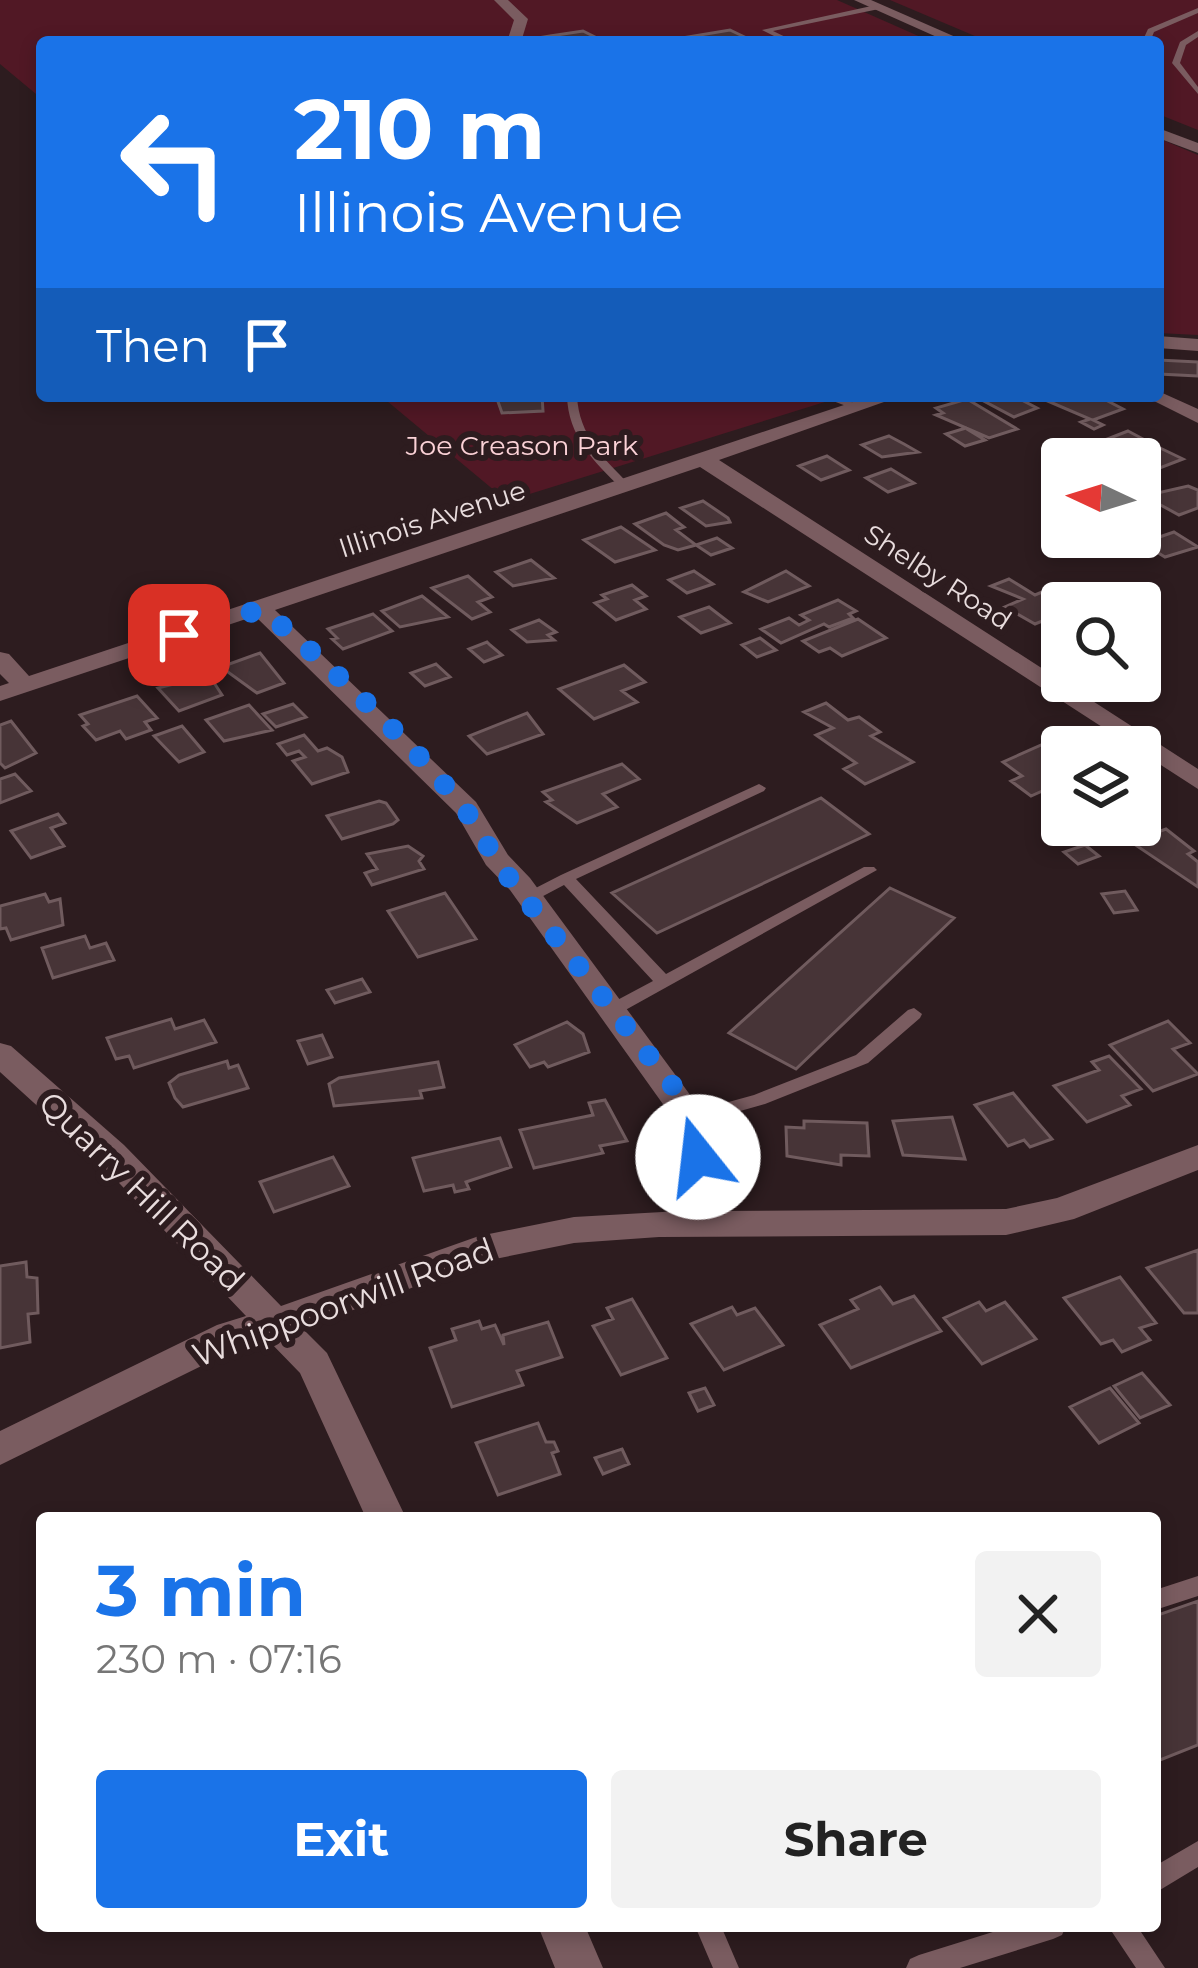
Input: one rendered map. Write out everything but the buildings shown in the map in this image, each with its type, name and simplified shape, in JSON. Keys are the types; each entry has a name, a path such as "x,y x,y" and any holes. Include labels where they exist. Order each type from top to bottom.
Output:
{"street":[{"path":"500,0 521,19 516,36"},
{"path":"860,0 946,36"},
{"path":"935,31 955,36"},
{"path":"1164,124 1198,135"},
{"path":"1164,135 1198,148"},
{"path":"1164,342 1198,345"},
{"path":"1164,401 1198,417"},
{"name":"Illinois Avenue","path":"0,659 12,689 873,402"},
{"name":"Shelby Road","path":"706,461 1198,781"},
{"path":"261,609 466,808 485,834 492,856 614,1009 691,1119 698,1157 696,1224"},
{"name":"Quarry Hill Road","path":"0,1054 112,1154 314,1364 383,1512"},
{"name":"Whippoorwill Road","path":"0,1449 230,1335 277,1324 478,1249 574,1230 696,1224 1006,1222 1061,1210 1198,1157"},
{"path":"564,1932 579,1968"}],"lane":[{"path":"779,36 766,30 876,7"},
{"path":"1148,36 1198,10"},
{"path":"1160,36 1198,23"},
{"path":"1198,33 1183,44 1176,63 1198,92"},
{"path":"572,402 571,412 588,450 626,486"},
{"path":"842,402 857,407"},
{"path":"530,898 759,788"},
{"path":"614,1009 869,870"},
{"path":"566,878 664,982"},
{"path":"691,1119 847,1066 914,1014"},
{"path":"1161,1598 1198,1586"},
{"path":"1161,1876 1198,1853"},
{"path":"712,1932 727,1968"},
{"path":"919,1968 1034,1932"},
{"path":"1125,1932 1152,1968"}],"green space":[{"path":"0,0 837,0 918,36 36,36 36,94 0,64"},
{"path":"890,0 1198,0 1198,130 1164,116 1164,36 975,36"},
{"path":"1164,141 1198,155 1198,335 1164,333"},
{"name":"Joe Creason Park","path":"388,402 825,402 507,501"}],"route":[{"path":"179,635 261,609 418,757 466,808 485,834 492,856 520,884 679,1094 697,1138 698,1157"}]}
